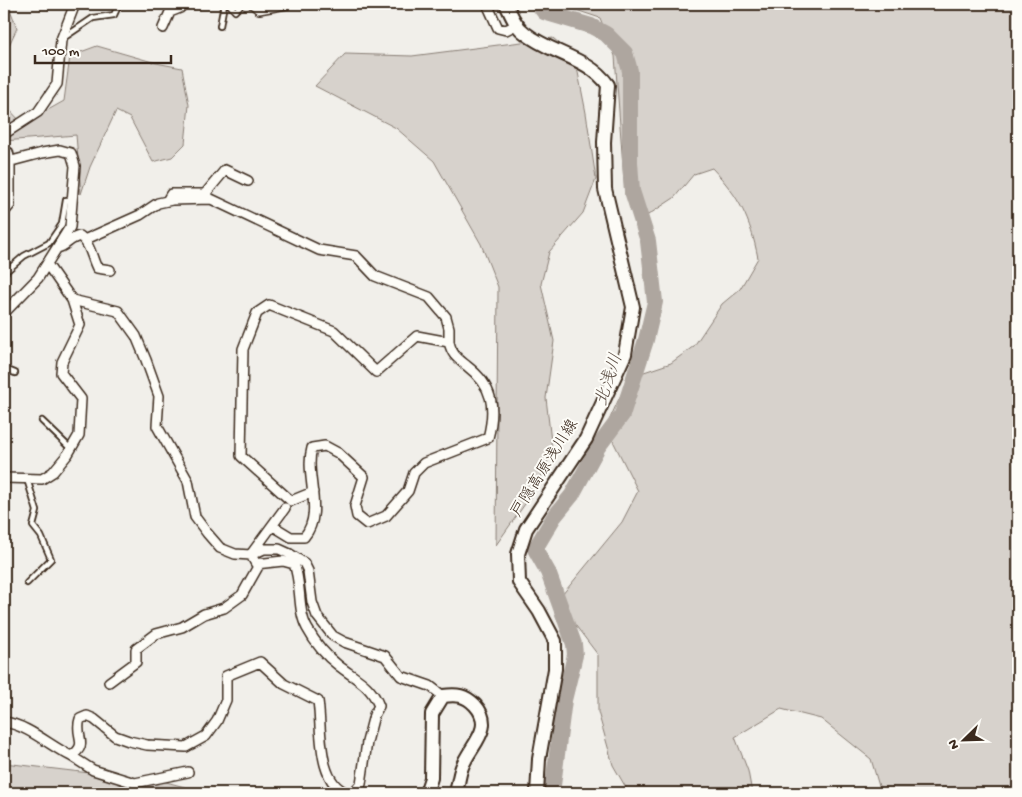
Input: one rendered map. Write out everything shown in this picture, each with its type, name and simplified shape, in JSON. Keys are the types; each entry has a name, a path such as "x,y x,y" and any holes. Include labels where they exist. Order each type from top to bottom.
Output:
{"main road":[{"name":"戸隠高原浅川線","path":"506,4 516,25 525,34 600,74 608,84 604,142 605,189 633,307 625,354 590,430 526,529 518,554 519,582 539,611 555,641 555,669 539,759 538,793"},
{"path":"426,793 431,778 432,714 443,696 455,695 469,699 483,716 482,732 462,766 456,793"}],"street":[{"path":"4,134 38,112 46,103 57,84 61,40 75,4"},
{"path":"163,28 170,12 180,8 183,4"},
{"path":"253,4 259,9 286,4"},
{"path":"487,4 498,28 506,30 516,25"},
{"path":"4,212 10,205 9,163 42,153 60,150 71,153 74,166 70,227 38,278 4,313"},
{"path":"167,201 171,194 205,194 225,170 248,181"},
{"path":"84,240 140,215 158,203 210,200 319,250 356,256 375,276 429,297 446,317 452,353 481,378 490,392 492,420 488,438 424,463 414,473 408,491 386,516 367,524 357,516 355,506 364,477 338,454 325,446 312,448 309,456 313,492 311,529 304,537 291,537 273,526"},
{"path":"57,248 64,247 72,237 80,236 89,245 91,257 97,268 110,270"},
{"path":"4,478 42,478 52,472 80,435 81,398 62,373 62,362 80,325 72,300 47,264"},
{"path":"72,300 118,311 136,336 159,396 157,426 188,481 195,517 220,548 235,554 251,555 264,549 279,549 304,563 308,571 312,602 317,616 333,636 385,656 401,676 430,686 443,696"},
{"path":"313,492 291,502 241,456 243,349 257,313 269,305 334,331 376,372 417,336 449,342"},
{"path":"251,555 285,508"},
{"path":"251,555 256,564 282,561 294,564 298,576 306,626 324,653 366,684 374,694 379,706 374,715 367,742 361,784 353,793"},
{"path":"109,682 136,662 136,649 156,634 182,628 204,614 224,608 242,596 260,563"},
{"path":"72,756 80,751 82,743 77,728 80,719 87,716 94,719 115,736 147,745 186,747 199,741 217,721 223,708 226,700 226,676 260,662 284,684 318,701 320,744 324,760 336,785 348,793"},
{"path":"4,722 12,723 30,732 93,770 135,784 188,772"}],"lane":[{"path":"61,40 93,18 114,15 119,4"},
{"path":"220,26 224,4"},
{"path":"229,4 236,11 242,4"},
{"path":"4,151 10,151 9,163"},
{"path":"4,273 24,256 48,243 62,224 66,200 72,200"},
{"path":"4,373 10,371 15,373"},
{"path":"42,421 71,449"},
{"path":"27,478 37,511 33,526 51,559 27,583"}],"shaded area":[{"path":"4,4 8,4 17,28 4,56"},
{"path":"558,4 1018,4 1018,793 881,793 871,759 821,719 781,709 735,737 748,771 752,793 629,793 613,765 598,712 598,655 557,601 622,522 638,491 606,427 629,377 671,363 694,346 722,304 740,289 758,258 751,231 737,199 712,168 694,174 674,198 648,215 625,195 615,56 600,18"},
{"path":"553,38 575,57 596,179 583,213 549,252 541,284 554,341 546,398 552,450 537,487 496,545 498,287 481,244 434,161 396,128 315,86 345,54 412,56"},
{"path":"97,46 156,63 182,68 189,105 185,144 172,157 153,162 130,118 116,111 90,167 81,194 76,135 4,141 4,104 23,124 64,101 70,56"},
{"path":"4,763 166,782 207,793 4,793"}],"waterway":[{"name":"北浅川","path":"538,4 544,12 591,26 606,34 625,53 630,71 630,162 632,191 648,241 655,302 646,340 622,415 598,447 572,495 554,517 535,549 548,572 574,644 575,655 564,700 552,793"}]}
